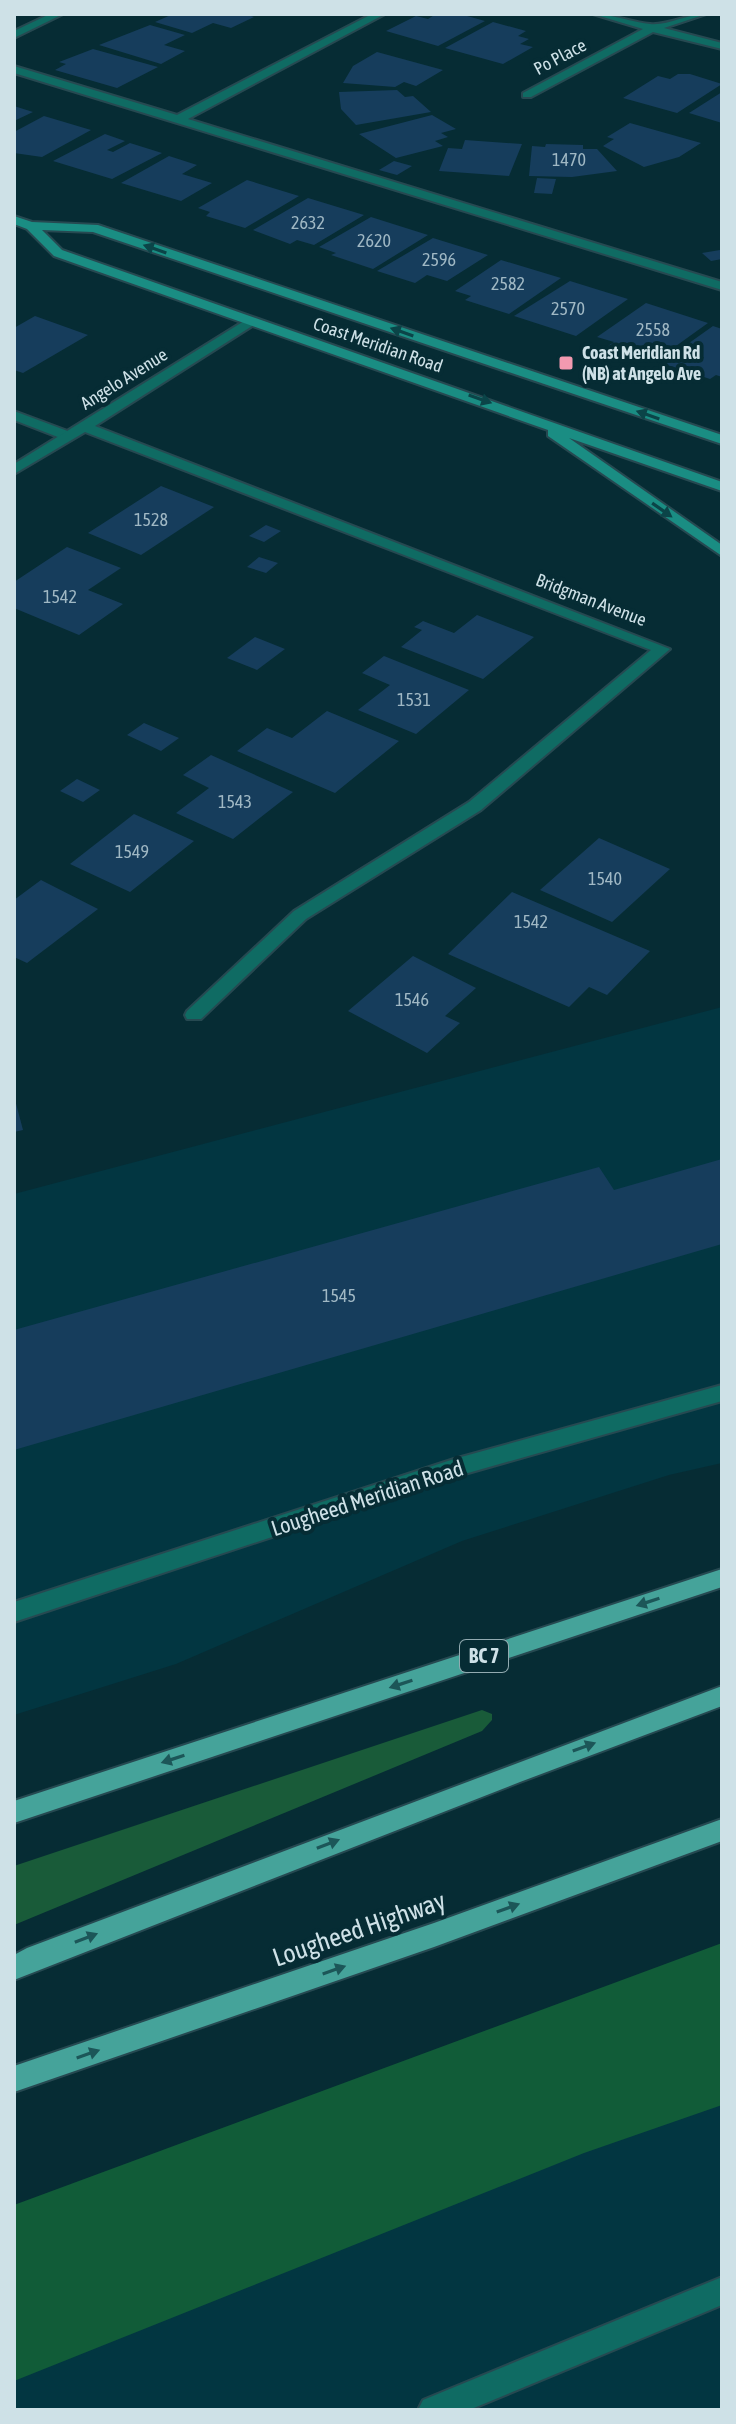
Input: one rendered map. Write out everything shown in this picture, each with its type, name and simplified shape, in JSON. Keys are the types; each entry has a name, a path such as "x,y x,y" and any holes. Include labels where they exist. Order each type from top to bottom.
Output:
{"main road":[{"name":"Coast Meridian Road","path":"14,220 31,226 94,228 722,440"},
{"name":"Coast Meridian Road","path":"31,226 58,253 722,487"},
{"path":"530,417 722,552"},
{"name":"BC 7","path":"14,1812 722,1578"},
{"path":"14,1968 496,1779 722,1696"},
{"name":"Lougheed Highway","path":"14,2079 434,1935 722,1830"}],"street":[{"path":"14,35 58,14"},
{"path":"179,119 380,14"},
{"path":"598,14 722,46"},
{"name":"Po Place","path":"527,95 652,28 701,14"},
{"path":"14,69 722,286"},
{"name":"Angelo Avenue","path":"14,470 254,321"},
{"path":"14,415 68,436"},
{"name":"Bridgman Avenue","path":"83,426 662,649 475,806 300,915 194,1015"},
{"name":"Lougheed Meridian Road","path":"14,1612 368,1496 624,1417 722,1393"},
{"path":"433,2410 722,2291"}],"shaded area":[{"path":"722,1007 722,1463 669,1475 462,1541 176,1664 14,1715 14,1194"},
{"path":"722,2026 722,2410 14,2410 14,2297"}],"green space":[{"path":"482,1710 492,1714 492,1720 482,1731 14,1925 14,1866"},
{"path":"722,1943 722,2105 584,2153 14,2381 14,2205"}],"building":[{"path":"173,14 245,14 254,17 231,28 213,23 192,33 155,22"},
{"path":"436,14 460,14 485,21 438,46 386,31 416,16 428,19"},
{"path":"493,22 526,31 518,36 529,39 520,44 533,47 503,64 445,48"},
{"path":"150,25 185,35 164,45 185,51 161,64 99,45"},
{"path":"93,49 158,67 117,88 55,70 66,64 59,62"},
{"path":"377,52 443,70 416,86 404,82 395,87 343,83 353,66"},
{"path":"678,74 690,74 722,84 677,113 623,98 658,76 670,79"},
{"path":"397,90 405,97 413,96 431,112 356,125 341,109 339,92"},
{"path":"722,92 722,123 689,113"},
{"path":"14,106 33,112 14,121"},
{"path":"432,115 456,129 441,133 448,137 435,141 443,146 396,158 359,134"},
{"path":"44,116 91,130 42,157 14,153 14,132"},
{"path":"630,123 701,143 679,157 644,167 603,146 614,139 607,137"},
{"path":"105,134 125,141 107,150 113,152 130,143 162,153 112,179 53,161"},
{"path":"465,140 522,144 509,176 439,171 448,148 462,149"},
{"path":"546,144 583,145 583,149 597,149 617,171 572,177 529,176 532,146 545,147"},
{"path":"169,156 197,165 182,174 212,183 181,201 121,183"},
{"path":"394,161 412,166 397,175 379,170"},
{"path":"537,178 556,179 552,194 534,193"},
{"path":"247,180 299,196 245,228 206,216 210,212 198,208"},
{"path":"308,198 364,215 314,245 297,240 290,244 253,230"},
{"path":"371,217 428,235 373,269 331,255 336,253 319,247"},
{"path":"433,238 488,255 447,281 427,275 415,283 377,271"},
{"path":"720,250 722,259 711,261 702,253"},
{"path":"501,260 561,278 509,314 465,300 471,296 455,291"},
{"path":"570,281 628,299 576,336 514,316"},
{"path":"646,303 708,323 655,361 608,346 614,342 597,337"},
{"path":"35,316 88,335 23,373 14,370 14,328"},
{"path":"713,326 722,329 722,377 716,375 710,379 661,363"},
{"path":"161,486 214,507 141,555 88,533"},
{"path":"266,525 281,531 264,542 249,536"},
{"path":"67,547 121,568 88,590 123,604 79,635 14,608 14,582"},
{"path":"259,557 278,563 266,573 247,567"},
{"path":"477,615 534,637 483,679 401,647 422,630 414,627 423,621 454,633"},
{"path":"255,637 285,649 257,670 227,658"},
{"path":"384,656 469,690 416,734 358,710 390,685 362,673"},
{"path":"327,711 399,741 335,793 237,751 267,728 292,738"},
{"path":"144,723 179,738 161,751 127,735"},
{"path":"211,755 293,792 233,839 176,813 209,788 183,775"},
{"path":"77,779 100,790 83,802 60,791"},
{"path":"134,814 194,841 130,892 70,864"},
{"path":"599,838 670,869 612,922 540,890"},
{"path":"41,880 98,909 27,963 14,957 14,900"},
{"path":"512,892 650,951 607,995 589,987 569,1007 448,954"},
{"path":"413,956 476,988 445,1016 460,1023 427,1053 348,1011"},
{"path":"14,1096 23,1130 14,1132"},
{"path":"722,1159 722,1244 14,1450 14,1330 599,1167 614,1190"}],"place":[{"name":"Coast Meridian Rd (NB) at Angelo Ave","path":"566,363"}]}
